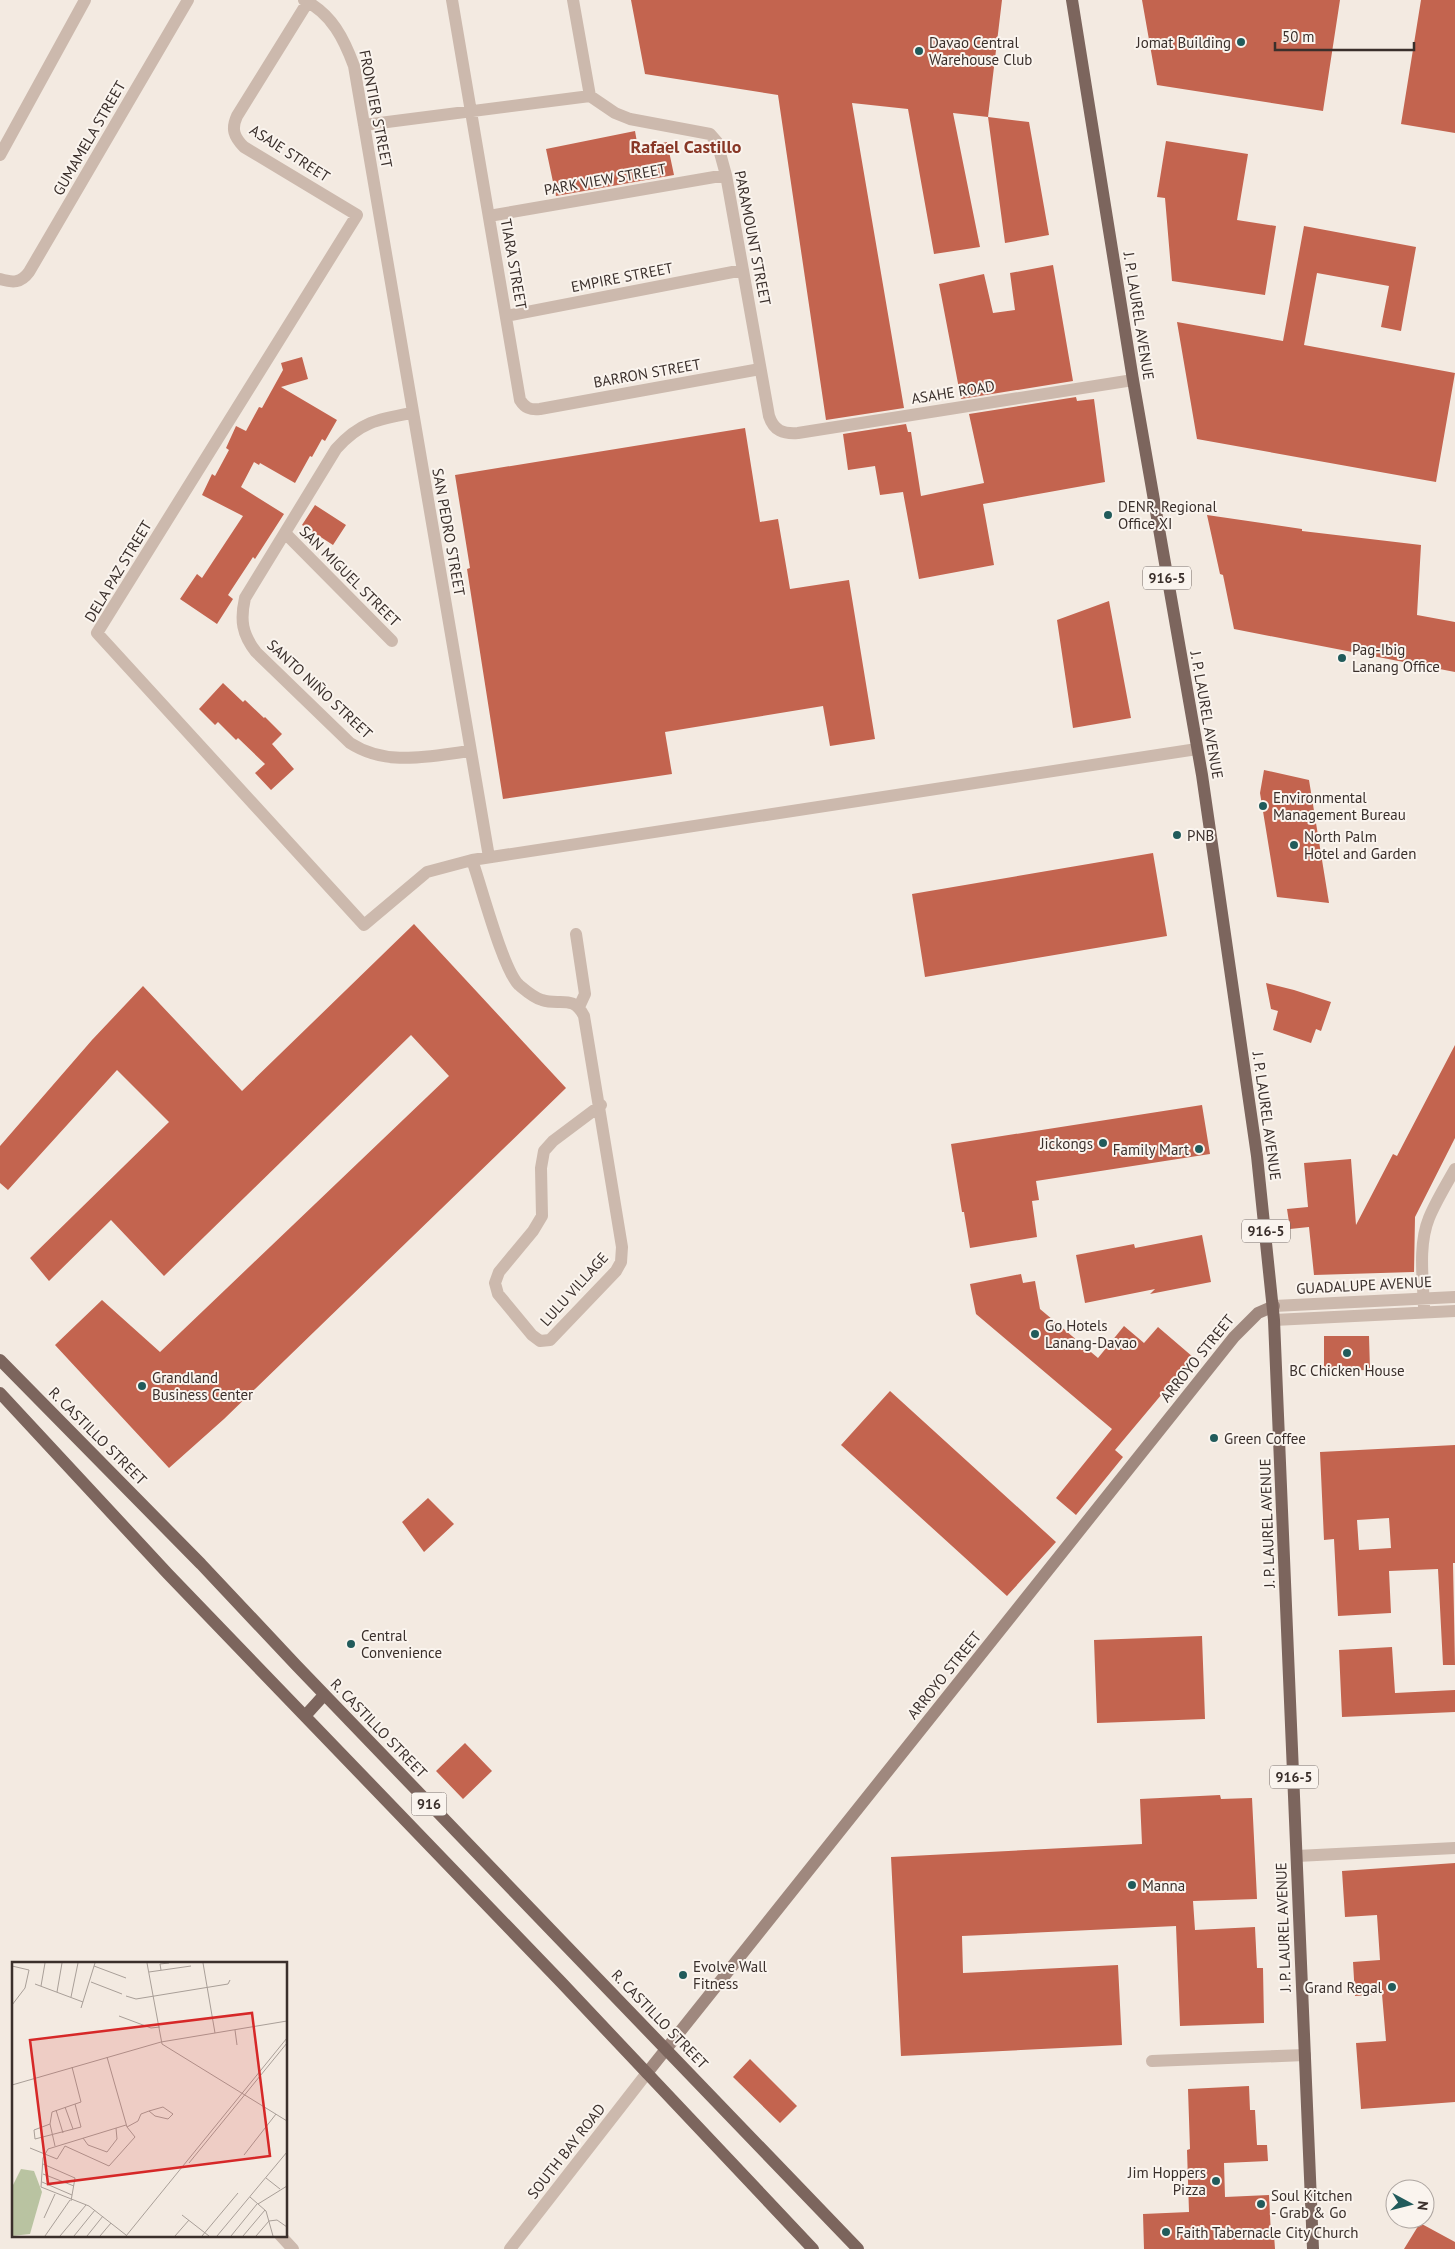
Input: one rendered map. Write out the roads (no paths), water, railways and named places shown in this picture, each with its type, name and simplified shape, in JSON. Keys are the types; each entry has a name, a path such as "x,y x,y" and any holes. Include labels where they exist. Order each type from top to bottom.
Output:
{"main road":[{"name":"J. P. LAUREL AVENUE","path":"1072,0 1132,380 1197,750 1256,1156 1274,1306 1313,2249"},
{"name":"R. CASTILLO STREET","path":"0,1360 201,1564 324,1695 858,2249"},
{"name":"916","path":"0,1394 168,1574 813,2249"},
{"path":"305,1716 324,1695"}],"street":[{"path":"0,155 85,0"},
{"name":"GUMAMELA STREET","path":"4,280 20,281 29,272 188,0"},
{"name":"TIARA STREET","path":"452,0 473,111 520,400 524,406 540,409"},
{"path":"364,125 590,96 573,0"},
{"name":"FRONTIER STREET","path":"307,1 322,11 334,24 346,43 354,66 379,211"},
{"name":"ASAJE STREET","path":"307,1 237,116 234,124 234,133 244,147 357,215"},
{"name":"PARAMOUNT STREET","path":"590,96 615,113 630,119 710,134 717,142 726,175 770,416 773,426 780,432"},
{"name":"PARK VIEW STREET","path":"489,216 726,175"},
{"path":"357,215 379,211"},
{"name":"SAN PEDRO STREET","path":"379,211 489,857"},
{"name":"DELA PAZ STREET","path":"357,215 97,633 364,925 427,872 472,860"},
{"name":"EMPIRE STREET","path":"506,316 743,270"},
{"name":"BARRON STREET","path":"540,409 760,369"},
{"name":"ASAHE ROAD","path":"780,432 798,433 1132,380"},
{"name":"SANTO NIÑO STREET","path":"412,413 366,424 350,434 336,449 245,598 242,612 242,629 247,641 256,652 350,743 365,752 383,757 409,758 470,751"},
{"name":"SAN MIGUEL STREET","path":"285,533 392,641"},
{"path":"576,934 585,994 580,1007 569,1002 541,1000 517,983 502,953 472,860 1197,750"},
{"name":"LULU VILLAGE","path":"580,1007 588,1028 601,1105 622,1247 621,1262 616,1271 550,1340 540,1341 532,1335 498,1294 495,1283 499,1272 533,1231 542,1216 541,1168 544,1151 553,1141 601,1105"},
{"path":"1424,1312 1423,1246 1426,1232 1429,1219 1455,1169"},
{"name":"GUADALUPE AVENUE","path":"1274,1306 1455,1297"},
{"name":"ARROYO STREET","path":"647,2074 1248,1321 1258,1313 1274,1306"},
{"name":"GUADALUPE AVENUE","path":"1274,1320 1455,1311"},
{"name":"ARROYO STREET","path":"1248,1321 1274,1320"},
{"path":"1297,1856 1455,1848"},
{"path":"1152,2060 1305,2055"},
{"name":"SOUTH BAY ROAD","path":"510,2249 647,2074"},
{"path":"281,2236 293,2249"}],"place":[{"name":"Jomat Building","path":"1241,42"},
{"name":"Davao Central Warehouse Club","path":"919,51"},
{"name":"DENR, Regional Office XI","path":"1108,515"},
{"name":"Pag-Ibig Lanang Office","path":"1342,658"},
{"name":"Environmental Management Bureau","path":"1263,806"},
{"name":"PNB","path":"1177,835"},
{"name":"North Palm Hotel and Garden","path":"1294,845"},
{"name":"Jickongs","path":"1103,1143"},
{"name":"Family Mart","path":"1199,1149"},
{"name":"Go Hotels Lanang-Davao","path":"1035,1334"},
{"name":"BC Chicken House","path":"1347,1353"},
{"name":"Grandland Business Center","path":"142,1386"},
{"name":"Green Coffee","path":"1214,1438"},
{"name":"Central Convenience","path":"351,1644"},
{"name":"Manna","path":"1132,1885"},
{"name":"Evolve Wall Fitness","path":"683,1975"},
{"name":"Grand Regal","path":"1392,1987"},
{"name":"Jim Hoppers Pizza","path":"1216,2181"},
{"name":"Soul Kitchen - Grab & Go","path":"1261,2204"},
{"name":"Faith Tabernacle City Church","path":"1166,2232"}],"district":[{"name":"Rafael Castillo","path":"686,146"}]}
